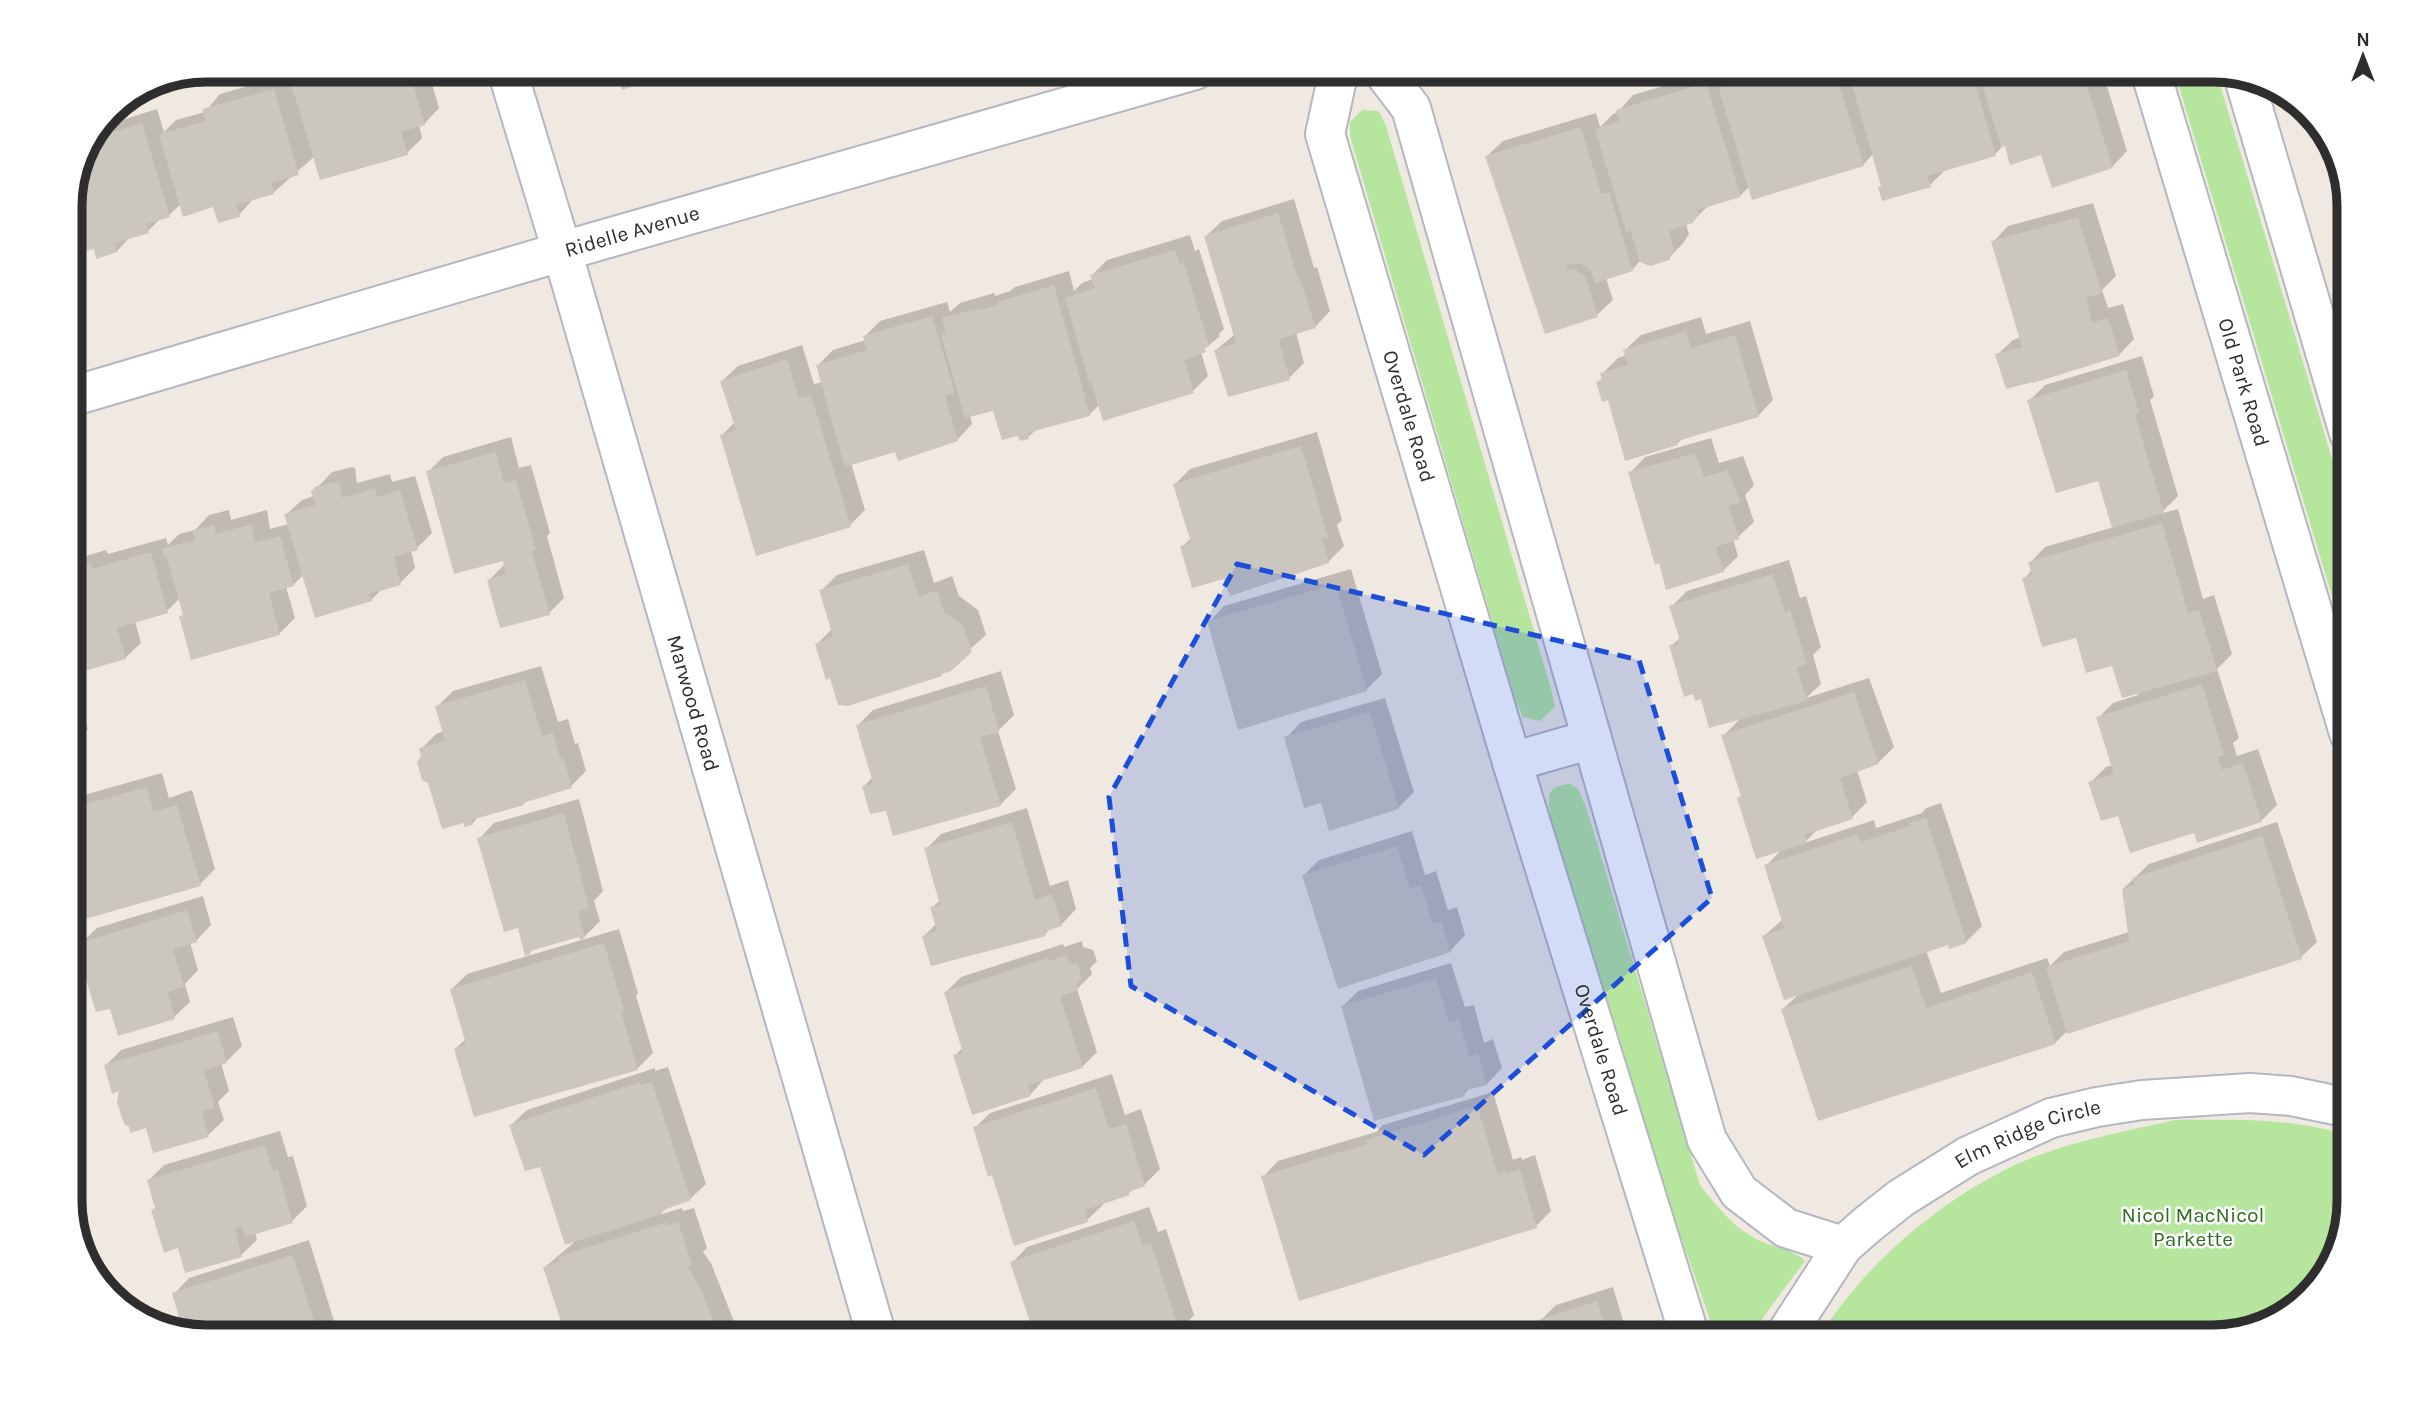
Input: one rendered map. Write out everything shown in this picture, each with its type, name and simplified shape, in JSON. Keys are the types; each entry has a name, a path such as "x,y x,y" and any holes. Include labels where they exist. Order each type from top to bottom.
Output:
{"street":[{"name":"Overdale Road","path":"1336,82 1325,134 1512,762 1686,1325"},
{"path":"1391,82 1411,108 1707,1140 1739,1192 1786,1227 1843,1246"},
{"name":"Old Park Road","path":"2154,82 2336,670"},
{"name":"Marwood Road","path":"511,83 874,1325"},
{"name":"Ridelle Avenue","path":"83,393 562,251 1151,83"},
{"path":"2247,87 2336,390"},
{"path":"1512,762 1592,739"},
{"name":"Elm Ridge Circle","path":"1792,1325 1843,1246 1901,1198 1968,1156 2051,1118 2097,1107 2201,1095 2250,1093 2337,1096"}],"highlighted area":[{"path":"1237,564 1639,660 1712,898 1424,1155 1131,986 1109,797"}],"green space":[{"path":"2178,82 2219,82 2336,473 2336,609"},
{"path":"1362,110 1379,111 1386,126 1551,689 1555,707 1540,721 1523,717 1515,699 1350,136 1350,122"},
{"path":"1570,784 1578,789 1587,810 1700,1185 1742,1230 1805,1261 1760,1325 1712,1325 1678,1228 1551,820 1549,795 1561,785"},
{"name":"Nicol MacNicol Parkette","path":"2175,1120 2285,1123 2337,1133 2336,1217 2333,1233 2320,1263 2300,1288 2275,1308 2245,1321 2229,1324 1827,1325 1878,1263 1901,1241 1951,1202 2005,1170 2088,1140"}],"building":[{"path":"1839,82 1864,166 1752,200 1720,93 1721,83"},
{"path":"1851,82 1975,82 1996,156 1927,176 1931,187 1882,201 1878,187 1881,186"},
{"path":"1982,82 2086,82 2113,168 2052,188 2041,155 2010,165 2005,146 2001,147"},
{"path":"291,83 413,83 425,125 401,132 408,155 320,180"},
{"path":"620,83 644,83 622,90"},
{"path":"1706,83 1741,197 1697,210 1699,214 1693,223 1669,231 1674,250 1669,260 1650,266 1640,262 1630,230 1626,232 1595,129 1619,121 1616,110"},
{"path":"274,89 299,175 271,183 274,194 236,205 240,217 218,223 213,207 183,217 159,134 206,121 202,109"},
{"path":"142,123 170,217 146,224 149,233 115,243 117,252 96,259 94,249 83,252 83,190 86,174 105,135"},
{"path":"1581,127 1601,194 1609,192 1633,271 1595,283 1591,270 1579,263 1566,265 1567,270 1572,268 1586,277 1598,317 1545,334 1485,156"},
{"path":"1278,213 1316,328 1279,339 1290,380 1228,397 1214,350 1236,343 1204,236"},
{"path":"2078,217 2102,293 2086,298 2092,323 2108,318 2120,356 2006,389 1995,354 2022,347 1991,241"},
{"path":"1175,250 1180,265 1184,263 1209,346 1204,348 1206,352 1184,360 1194,393 1103,421 1065,298 1094,288 1090,275"},
{"path":"1054,285 1090,416 1027,433 1029,439 1020,441 1018,436 1002,440 993,411 965,418 941,335 946,333 942,318 998,305 997,302"},
{"path":"932,316 955,393 945,396 958,441 898,461 895,452 845,467 816,365 867,350 863,336"},
{"path":"1686,331 1691,348 1735,335 1759,417 1677,441 1678,445 1625,461 1608,400 1602,402 1596,382 1602,380 1600,373 1628,365 1623,350"},
{"path":"787,359 799,398 811,395 851,527 756,556 720,435 736,430 720,381"},
{"path":"2126,370 2139,413 2135,414 2164,513 2112,528 2098,481 2056,493 2027,400"},
{"path":"1301,446 1328,537 1322,539 1329,563 1230,596 1224,579 1192,588 1180,546 1191,543 1173,484"},
{"path":"496,452 504,483 516,480 536,550 532,551 550,615 500,628 487,580 506,574 503,561 454,574 426,471"},
{"path":"1695,453 1704,477 1728,470 1740,502 1729,506 1739,539 1716,547 1724,572 1666,590 1659,563 1655,565 1628,472"},
{"path":"335,482 340,484 342,498 375,488 377,497 400,490 418,550 394,557 401,585 369,594 372,601 315,618 284,514 315,505 311,492 315,487"},
{"path":"2162,523 2188,613 2199,609 2217,671 2122,698 2112,666 2086,673 2076,638 2042,647 2022,578 2032,575 2028,562"},
{"path":"252,524 255,543 280,536 294,586 269,593 280,635 191,660 179,616 183,615 167,557 164,557 162,549 195,540 192,530 214,525 216,534"},
{"path":"151,552 168,613 117,628 126,659 83,671 83,566 91,564 92,569"},
{"path":"908,564 919,597 937,590 944,612 963,625 972,652 951,671 941,674 942,676 848,706 838,705 830,678 826,680 815,644 833,636 819,590"},
{"path":"1773,574 1785,612 1790,610 1807,664 1797,667 1807,701 1709,728 1701,699 1695,701 1693,694 1684,697 1669,645 1678,644 1677,641 1680,640 1669,606"},
{"path":"1336,584 1367,691 1238,730 1207,621"},
{"path":"525,680 542,736 553,733 572,788 471,820 473,825 464,827 464,823 442,829 428,783 422,780 417,762 421,756 419,748 445,741 435,706"},
{"path":"2202,684 2224,755 2218,757 2222,770 2243,763 2262,822 2197,843 2194,833 2130,853 2118,816 2101,821 2088,782 2114,774 2096,717"},
{"path":"986,686 999,732 980,737 1001,806 893,836 886,811 870,814 862,786 873,783 856,725"},
{"path":"1854,692 1879,764 1840,778 1853,819 1804,835 1807,843 1756,859 1737,798 1741,796 1721,735"},
{"path":"1370,712 1399,809 1329,831 1321,803 1304,808 1284,737"},
{"path":"147,787 153,812 177,805 201,886 83,920 83,804"},
{"path":"564,813 589,908 578,911 585,938 580,940 579,937 530,951 530,954 525,956 518,928 504,932 477,838"},
{"path":"1926,818 1967,943 1949,949 1948,945 1784,1000 1762,936 1784,928 1764,865 1858,834 1861,842"},
{"path":"1012,822 1035,900 1052,894 1062,926 1044,932 1046,936 931,966 922,936 937,931 930,907 940,905 924,848"},
{"path":"2262,836 2302,959 2067,1034 2046,967 2129,941 2122,889 2135,885 2132,878"},
{"path":"1397,846 1410,889 1421,885 1433,924 1441,921 1451,952 1338,989 1302,875"},
{"path":"187,910 197,942 173,949 184,987 168,992 175,1019 118,1036 110,1009 96,1012 83,973 83,942"},
{"path":"604,943 638,1070 474,1117 454,1049 466,1044 450,989"},
{"path":"1067,955 1069,962 1078,965 1082,978 1076,985 1078,991 1060,996 1083,1068 1028,1085 1031,1096 972,1115 953,1055 963,1053 944,992 1048,958 1049,961"},
{"path":"1912,966 1926,1008 2032,972 2056,1044 1818,1121 1781,1009"},
{"path":"1436,978 1449,1022 1459,1019 1469,1057 1478,1053 1487,1085 1463,1091 1465,1096 1374,1121 1341,1006"},
{"path":"218,1031 227,1063 204,1070 215,1108 202,1111 209,1137 153,1153 146,1128 130,1133 129,1127 124,1124 117,1102 119,1091 112,1094 104,1065"},
{"path":"640,1082 640,1085 652,1082 691,1200 661,1211 662,1214 565,1245 540,1167 525,1171 509,1125"},
{"path":"1096,1088 1109,1129 1126,1124 1145,1186 1128,1192 1130,1195 1085,1210 1088,1222 1014,1246 992,1175 988,1177 973,1127"},
{"path":"1477,1106 1498,1174 1520,1169 1537,1228 1299,1301 1261,1176 1367,1144 1366,1140"},
{"path":"265,1145 273,1171 278,1170 293,1223 245,1237 242,1227 235,1229 242,1257 185,1273 178,1248 164,1253 151,1210 155,1208 147,1180"},
{"path":"1134,1221 1143,1246 1151,1243 1178,1325 1031,1325 1010,1262"},
{"path":"667,1222 668,1226 678,1222 692,1265 687,1267 701,1288 715,1325 562,1325 543,1267 560,1261 558,1257"},
{"path":"293,1255 315,1325 206,1325 180,1322 172,1293"},
{"path":"1597,1301 1605,1325 1540,1325 1538,1320"}]}
